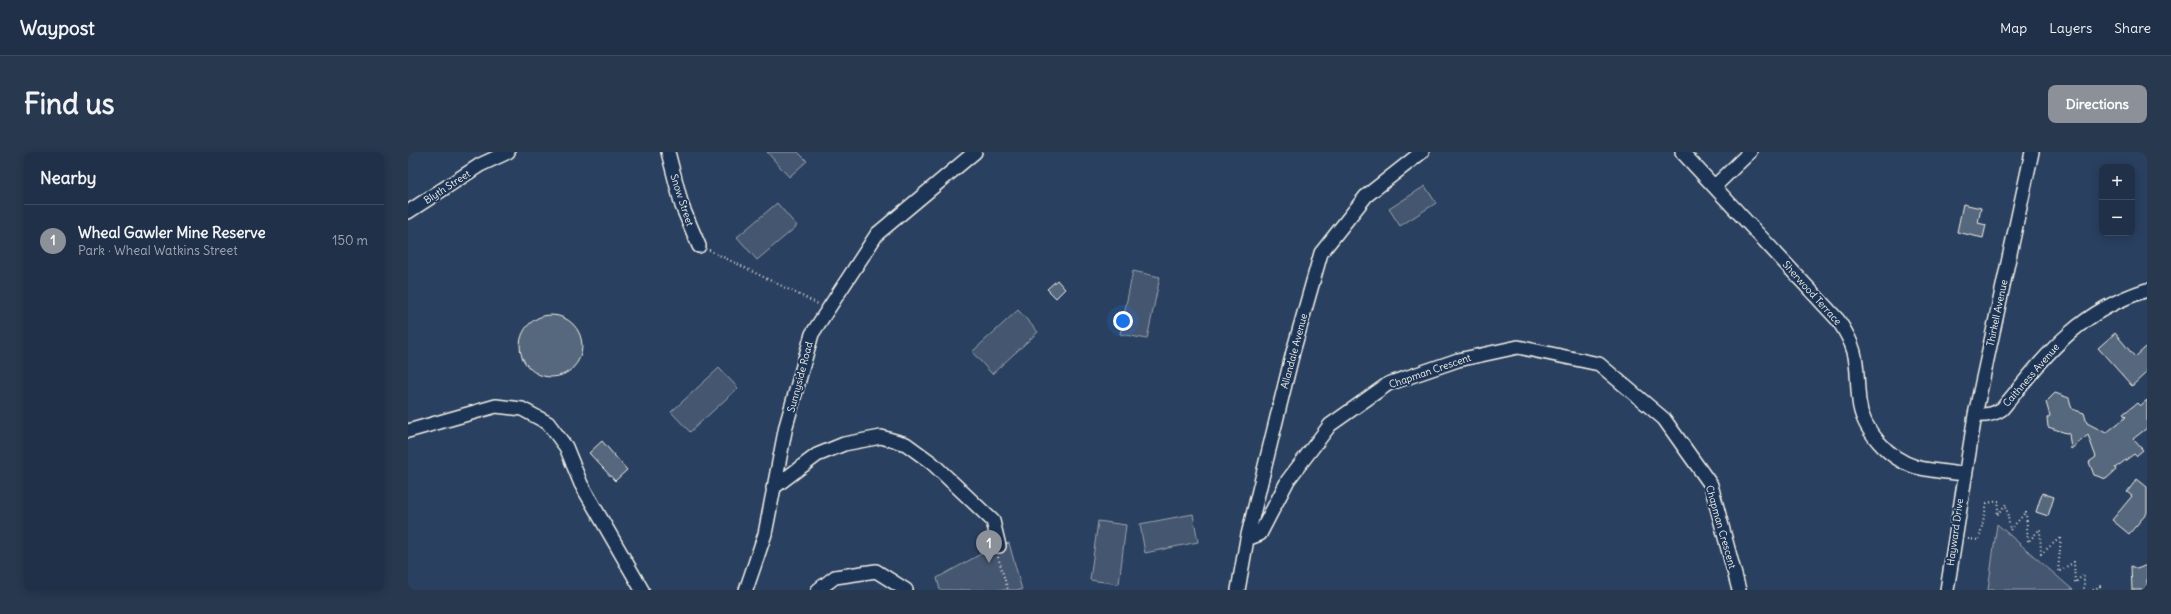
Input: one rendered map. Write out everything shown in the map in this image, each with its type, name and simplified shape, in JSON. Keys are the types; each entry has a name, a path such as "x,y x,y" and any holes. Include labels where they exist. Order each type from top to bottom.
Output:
{"street":[{"name":"Blyth Street","path":"408,212 480,165 508,152"},
{"name":"Snow Street","path":"668,152 682,206 699,246"},
{"name":"Sunnyside Road","path":"746,590 765,534 786,426 812,334 877,234 975,152"},
{"name":"Allandale Avenue","path":"1238,590 1247,539 1293,352 1321,253 1366,196 1422,152"},
{"name":"Sherwood Terrace","path":"1682,152 1838,320 1850,338 1857,358 1859,403 1868,426 1886,451 1915,467 1964,474"},
{"path":"1714,186 1750,152"},
{"name":"Thirkell Avenue","path":"1964,474 1975,415 2032,152"},
{"name":"Caithness Avenue","path":"1975,415 1990,415 2002,409 2045,356 2067,334 2088,318 2123,299 2147,290"},
{"name":"Chapman Crescent","path":"1247,539 1260,534 1288,480 1330,425 1375,393 1388,384 1458,360 1518,347 1599,364 1664,419 1711,485 1740,590"},
{"path":"408,431 496,406 522,409 548,423 566,447 581,484 642,590"},
{"path":"773,488 817,456 844,444 880,437 906,444 932,463 993,521 999,546"},
{"name":"Hayward Drive","path":"1947,590 1964,474"},
{"path":"818,590 835,577 876,570 906,590"}],"path":[{"path":"715,252 814,302"},
{"path":"1955,537 1978,540 1987,503 1999,501 1997,515 2006,504 2010,530 2026,512 2028,542 2040,529 2041,554 2061,537 2058,572 2074,562 2074,583 2084,574 2084,590"},
{"path":"999,546 998,560 1008,590"},
{"path":"2093,590 2100,586 2099,590"}],"shaded area":[{"path":"767,152 798,152 807,161 789,177"},
{"path":"1425,186 1436,203 1400,226 1389,209"},
{"path":"777,203 797,226 757,260 737,237"},
{"path":"1133,271 1160,277 1147,339 1120,334"},
{"path":"1018,310 1038,332 992,374 972,352"},
{"path":"719,368 738,388 690,432 671,412"},
{"path":"1193,514 1198,542 1145,553 1140,524"},
{"path":"1098,521 1126,525 1119,584 1090,580"},
{"path":"1997,524 2073,590 1988,590"},
{"path":"1009,543 1022,590 940,590 937,578 990,549"}],"building":[{"path":"1963,204 1981,208 1978,223 1986,225 1983,238 1957,232"},
{"path":"1057,280 1065,289 1056,298 1047,289"},
{"path":"551,315 568,320 573,324 577,329 582,346 577,363 573,368 568,372 551,377 534,372 529,368 525,363 520,346 525,329 529,324 534,320"},
{"path":"2115,333 2135,357 2147,346 2147,372 2132,386 2098,348"},
{"path":"2055,393 2069,398 2072,409 2084,413 2087,423 2106,433 2126,417 2123,414 2137,403 2140,406 2147,400 2147,428 2133,439 2143,450 2136,456 2134,454 2115,468 2116,470 2106,479 2094,475 2089,462 2096,457 2088,435 2071,449 2069,434 2048,427 2047,418 2050,416 2046,402"},
{"path":"602,441 627,470 615,481 589,453"},
{"path":"2137,479 2147,487 2147,513 2129,534 2112,520 2132,496 2127,492"},
{"path":"2042,493 2054,497 2048,516 2036,512"},
{"path":"2147,565 2147,590 2132,590 2131,566 2137,569"}],"place":[{"name":"Wheal Gawler Mine Reserve","path":"989,563"}]}
